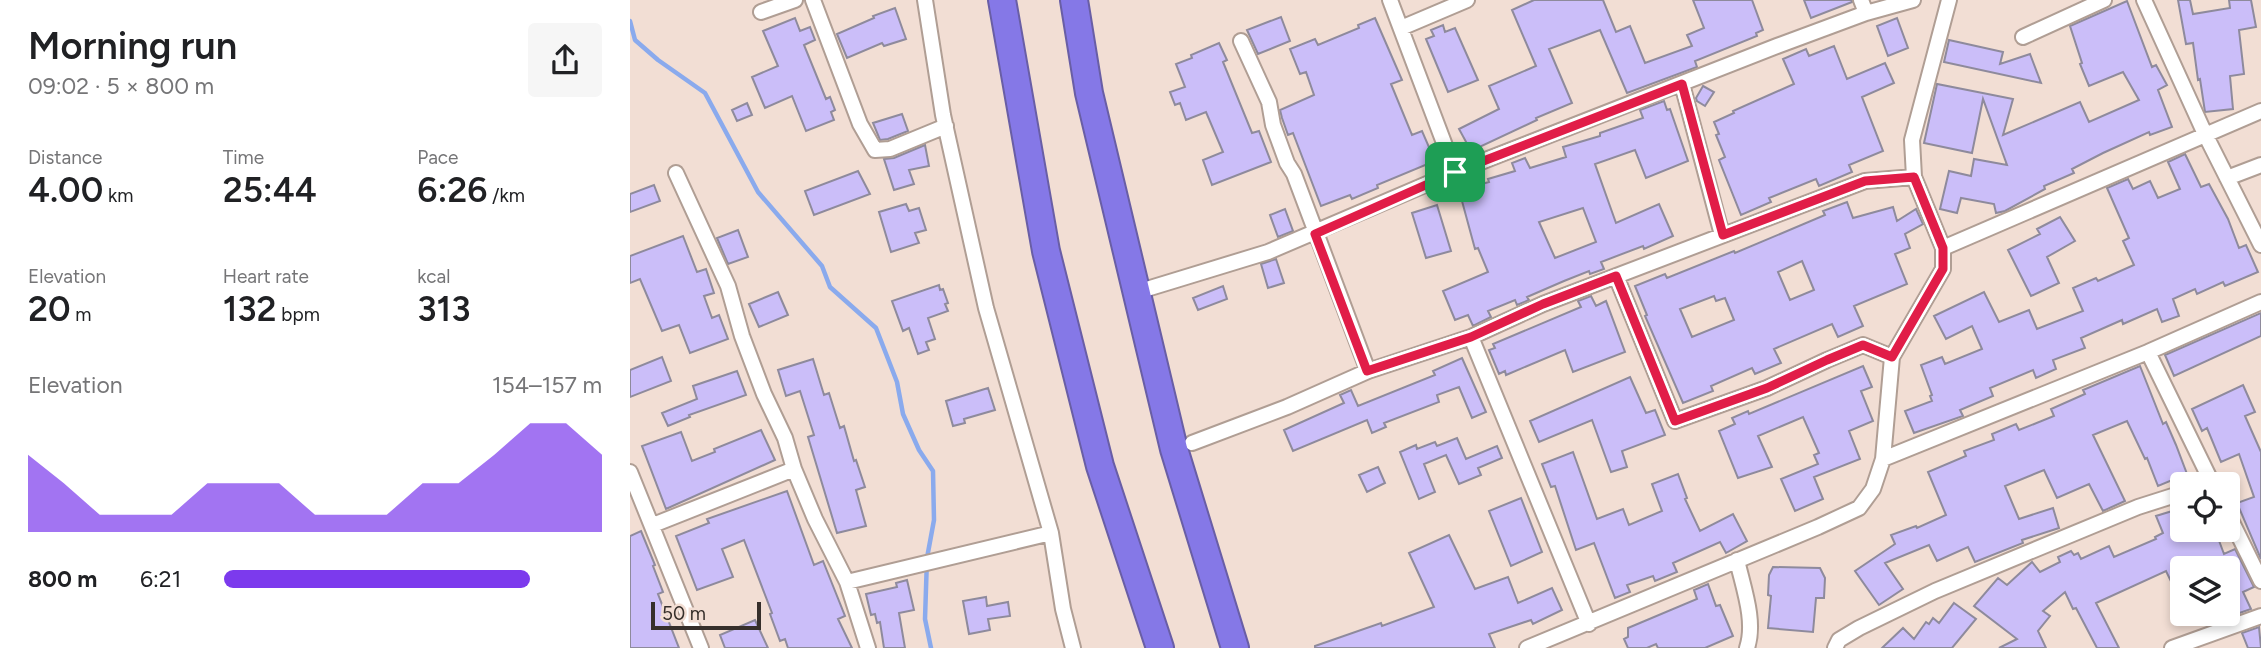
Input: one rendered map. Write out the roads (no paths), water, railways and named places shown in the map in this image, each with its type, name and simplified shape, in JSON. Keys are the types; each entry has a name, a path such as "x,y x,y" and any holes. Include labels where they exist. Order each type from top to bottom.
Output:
{"highway":[{"path":"1002,0 1046,251 1100,466 1160,648"},
{"path":"1074,0 1089,93 1174,449 1235,648"}],"street":[{"path":"761,12 795,0"},
{"path":"813,0 860,124 876,150 890,149 946,126"},
{"path":"925,0 946,126 986,308 1051,533 1063,609 1073,648"},
{"path":"1390,0 1455,172"},
{"path":"1401,28 1467,0"},
{"path":"1137,292 1268,253 1455,172 1682,84 1864,6 1913,0"},
{"path":"1527,648 1818,527 1859,508 1872,489 1884,459 1892,357 1943,269 1943,248 1914,177 1912,140 1949,0"},
{"path":"2023,37 2104,0"},
{"path":"2144,0 2205,134 2261,245"},
{"path":"1241,41 1269,102 1273,125 1287,163 1294,174 1367,371"},
{"path":"1682,84 1723,235"},
{"path":"1943,248 2261,111"},
{"path":"2227,178 2261,165"},
{"path":"676,173 728,285 742,336 764,394 785,438 815,519 847,582 868,648"},
{"path":"1192,443 1287,407 1367,371 1471,337 1543,304 1865,181 1914,177"},
{"path":"1616,276 1675,421 1767,388 1863,345 1892,357"},
{"path":"1884,459 2148,352 2261,302"},
{"path":"1471,337 1589,624"},
{"path":"2148,352 2207,472"},
{"path":"653,525 794,468"},
{"path":"630,472 701,648"},
{"path":"1835,648 1839,640 1859,628 1935,591 2138,507 2170,497"},
{"path":"847,582 1051,533"},
{"path":"2240,538 2261,581"},
{"path":"1737,560 1748,607 1750,639 1747,648"},
{"path":"2172,648 2261,616"}],"waterway":[{"path":"630,21 635,40 705,93 758,192 822,266 830,287 876,328 897,382 903,414 919,450 933,471 934,520 927,558 925,619 931,648"}]}
